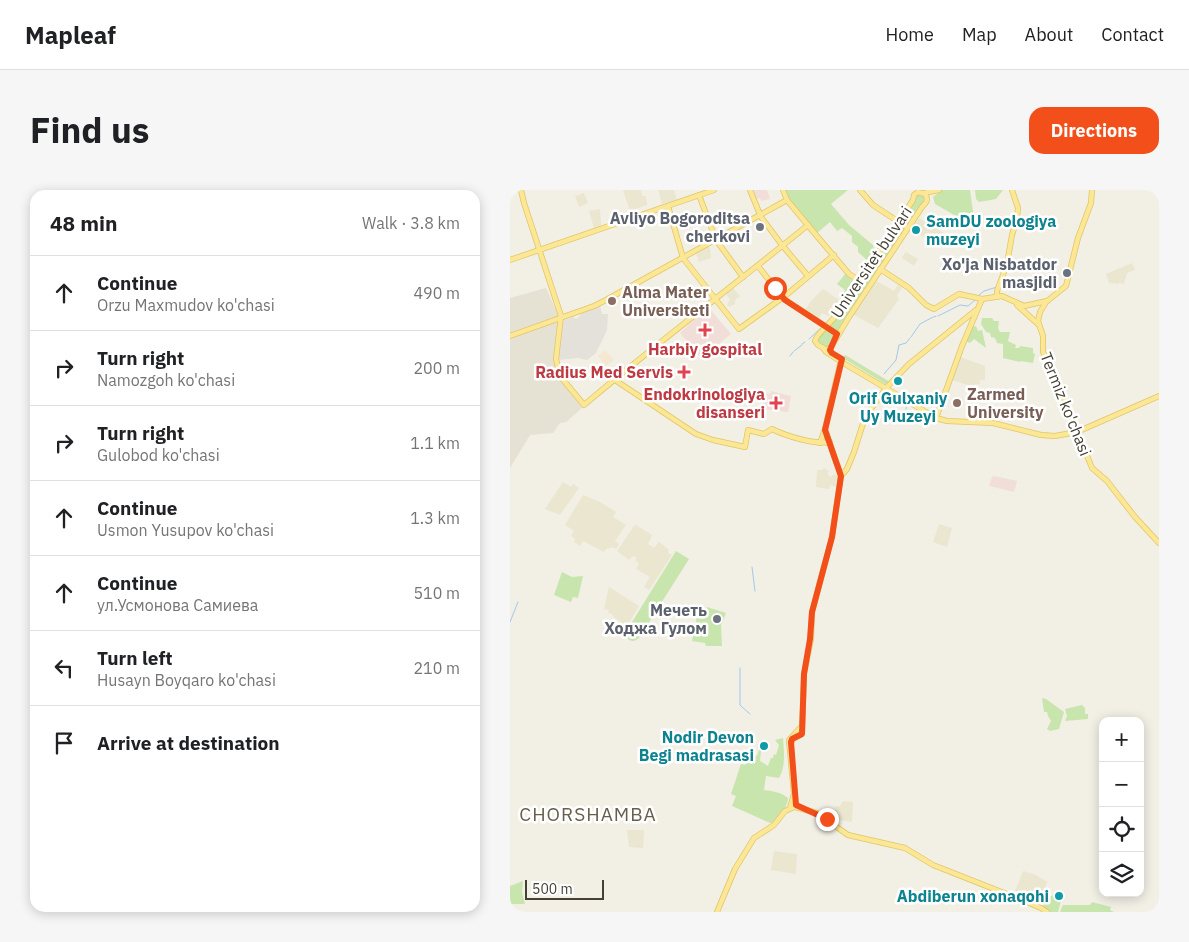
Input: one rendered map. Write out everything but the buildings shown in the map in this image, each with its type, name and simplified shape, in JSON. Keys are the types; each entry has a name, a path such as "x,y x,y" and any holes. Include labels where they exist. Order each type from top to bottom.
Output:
{"main road":[{"path":"521,190 561,318 556,364 562,380 584,405 690,317 758,266 807,225"},
{"path":"510,259 714,190"},
{"path":"750,190 760,215 782,246 808,276"},
{"path":"783,190 787,200 807,225 849,274 859,280"},
{"path":"860,190 873,205 908,228"},
{"path":"913,193 938,190"},
{"name":"Universitet bulvari","path":"831,347 837,334 922,206 938,190"},
{"path":"997,296 1007,264 1012,235 1018,219 1018,208 1012,190"},
{"path":"1019,306 1042,304 1066,286 1078,238 1091,203 1092,190"},
{"name":"Universitet bulvari","path":"823,348 816,343 815,339 859,280 898,222 913,193"},
{"path":"924,193 927,200"},
{"path":"699,195 716,240 743,277"},
{"path":"510,336 606,300 787,200"},
{"path":"668,206 684,258 739,329 783,297 834,255"},
{"path":"758,266 783,297 837,334"},
{"path":"880,270 909,288 932,309 940,307 957,294 982,299 997,296 1006,298 1019,306 1040,328"},
{"path":"937,417 976,310 982,299"},
{"path":"1032,319 1037,320 1042,304"},
{"path":"841,476 847,469 854,452 865,417 887,388 909,365 976,310"},
{"name":"Termiz ko'chasi","path":"1038,318 1043,336 1043,352 1058,382 1092,468 1108,481 1159,543"},
{"path":"823,348 827,350 831,347 832,353 841,360"},
{"path":"823,348 937,417 992,422 1044,434 1061,434 1076,431 1159,395"},
{"path":"820,443 825,430 841,360"},
{"path":"615,380 696,434 712,440 745,447 748,430 764,434 772,429 820,443 830,442"},
{"path":"794,805 791,742 800,732 804,674 812,612 830,545 841,476 825,430"},
{"path":"794,805 789,741 791,737 800,732"},
{"path":"794,805 821,815 848,835 906,848 933,865 1022,900 1047,912"},
{"path":"717,912 735,869 750,844 757,835 774,825 783,812 794,805"}],"shaded area":[{"path":"623,190 641,190 642,196 646,196 647,205 630,211"},
{"path":"658,190 674,190 677,200 662,204"},
{"path":"752,190 767,190 770,199 761,201 760,198 755,200"},
{"path":"584,193 588,203 579,207 575,196"},
{"path":"600,209 601,225 594,228 589,211"},
{"path":"919,218 944,233 939,244 932,243 912,229"},
{"path":"708,246 711,258 699,262 696,253"},
{"path":"906,252 918,259 914,266 902,258"},
{"path":"1132,263 1135,270 1127,273 1124,284 1109,283 1106,274"},
{"path":"877,281 894,291 898,285 902,288 897,295 899,299 878,328 854,315"},
{"path":"546,288 558,315 554,361 561,381 582,408 566,422 560,423 553,433 530,435 510,468 510,298"},
{"path":"733,288 740,296 735,300 735,304 729,307 727,305 730,299 726,294"},
{"path":"823,289 839,300 829,316 822,313 818,319 805,310"},
{"path":"600,305 602,314 608,314 607,330 596,353 587,360 578,358 558,360 563,321 573,317 576,319 580,314"},
{"name":"Harbiy gospital","path":"708,307 731,334 701,358 680,333 694,320 693,318"},
{"path":"605,350 614,360 606,366 598,356"},
{"path":"960,357 985,366 985,380 980,380 980,384 968,385 952,380"},
{"name":"Endokrinologiya disanseri","path":"771,391 791,396 788,412 761,409 765,393 770,394"},
{"path":"824,468 829,471 827,474 831,477 833,475 839,476 838,487 830,485 829,489 816,487 817,470"},
{"path":"994,476 1017,481 1014,492 989,486"},
{"path":"563,482 571,487 573,484 579,488 560,515 545,509"},
{"path":"583,495 600,502 616,512 613,517 626,525 615,541 619,544 616,549 613,547 606,549 604,552 583,541 580,546 574,542 575,539 571,536 574,531 565,525"},
{"path":"939,524 952,528 947,547 933,542"},
{"path":"636,525 652,535 648,544 654,548 659,542 672,555 649,590 644,587 650,577 636,569 639,564 635,560 637,558 633,556 629,560 617,551"},
{"path":"609,587 639,606 627,626 608,613 609,610 604,609"},
{"path":"843,801 853,802 852,822 835,819 835,806 840,806"},
{"path":"627,830 644,830 643,848 629,847"},
{"path":"774,851 797,854 796,874 771,870"},
{"path":"1023,871 1036,875 1047,882 1040,901 1023,896 1023,894 1015,891"}],"green space":[{"path":"785,190 848,190 831,204 849,225 873,245 874,250 867,260 858,252 858,247 852,242 852,236 842,228 837,231 830,222 817,233 789,200"},
{"path":"942,190 970,190 974,219 963,220 935,204 933,197"},
{"path":"975,190 1003,190 996,199 979,202 976,199"},
{"path":"922,193 926,200 837,331 828,348 818,344 817,337 830,326 914,200 915,195"},
{"path":"846,273 853,281 841,299 845,290 837,284"},
{"path":"982,318 992,318 994,321 999,321 998,328 1000,332 1010,332 1008,341 1016,345 1015,348 1020,346 1033,348 1033,353 1035,354 1033,363 1003,358 1003,344 997,343 990,333 986,332 981,324"},
{"path":"976,326 978,331 982,330 986,348 974,339 970,343 966,341 972,327"},
{"path":"845,355 890,382 887,385 843,358"},
{"path":"676,551 689,559 639,638 634,641 630,640 626,634 629,635 632,630 639,633 629,627"},
{"path":"562,572 572,577 583,576 578,598 573,597 571,602 554,595"},
{"path":"707,607 726,613 721,625 722,646 706,646 705,643 692,641 698,611 705,612"},
{"path":"1042,698 1064,712 1059,729 1050,731 1047,729 1051,721 1047,712 1044,712"},
{"path":"1082,705 1085,708 1085,714 1088,714 1088,719 1065,721 1067,716 1065,709"},
{"path":"783,738 783,769 779,778 766,776 764,790 782,794 788,798 788,801 775,822 770,823 732,806 736,796 731,794 741,764 745,765 749,754 757,756 759,750 761,751 760,761 768,766 771,758 773,758 774,754 776,755 779,745 775,740"},
{"path":"523,881 522,892 525,904 510,904 510,886"},
{"path":"1056,894 1056,900 1061,901 1058,912 1049,912 1043,907 1045,895 1049,897"},
{"path":"1092,902 1111,907 1110,910 1114,912 1060,912 1063,905 1090,905"}],"waterway":[{"path":"978,296 984,291 997,287"},
{"path":"938,316 960,305 968,306 975,300"},
{"path":"911,337 920,324 933,317"},
{"path":"809,339 821,328"},
{"path":"884,374 896,360 899,345 906,343 910,338"},
{"path":"794,351 802,345"},
{"path":"790,356 793,352"},
{"path":"886,392 897,399"},
{"path":"899,400 907,404 906,409"},
{"path":"752,567 755,591"},
{"path":"510,622 518,602"},
{"path":"740,668 740,705 750,714"}],"place":[{"name":"Avliyo Bogoroditsa cherkovi","path":"760,227"},
{"name":"SamDU zoologiya muzeyi","path":"916,230"},
{"name":"Xo'ja Nisbatdor masjidi","path":"1067,273"},
{"name":"Alma Mater Universiteti","path":"612,301"},
{"name":"Harbiy gospital","path":"705,330"},
{"name":"Radius Med Servis","path":"684,372"},
{"name":"Orif Gulxaniy Uy Muzeyi","path":"898,381"},
{"name":"Endokrinologiya disanseri","path":"776,403"},
{"name":"Zarmed University","path":"957,403"},
{"name":"Мечеть Ходжа Гулом","path":"717,619"},
{"name":"Nodir Devon Begi madrasasi","path":"764,746"},
{"name":"Abdiberun xonaqohi","path":"1059,896"}],"district":[{"name":"CHORSHAMBA","path":"588,814"}],"route":[{"path":"775,288 785,300 837,334 830,350 842,359 825,430 841,479 832,537 812,612 804,674 802,734 792,739 791,742 796,805 827,819"}]}
